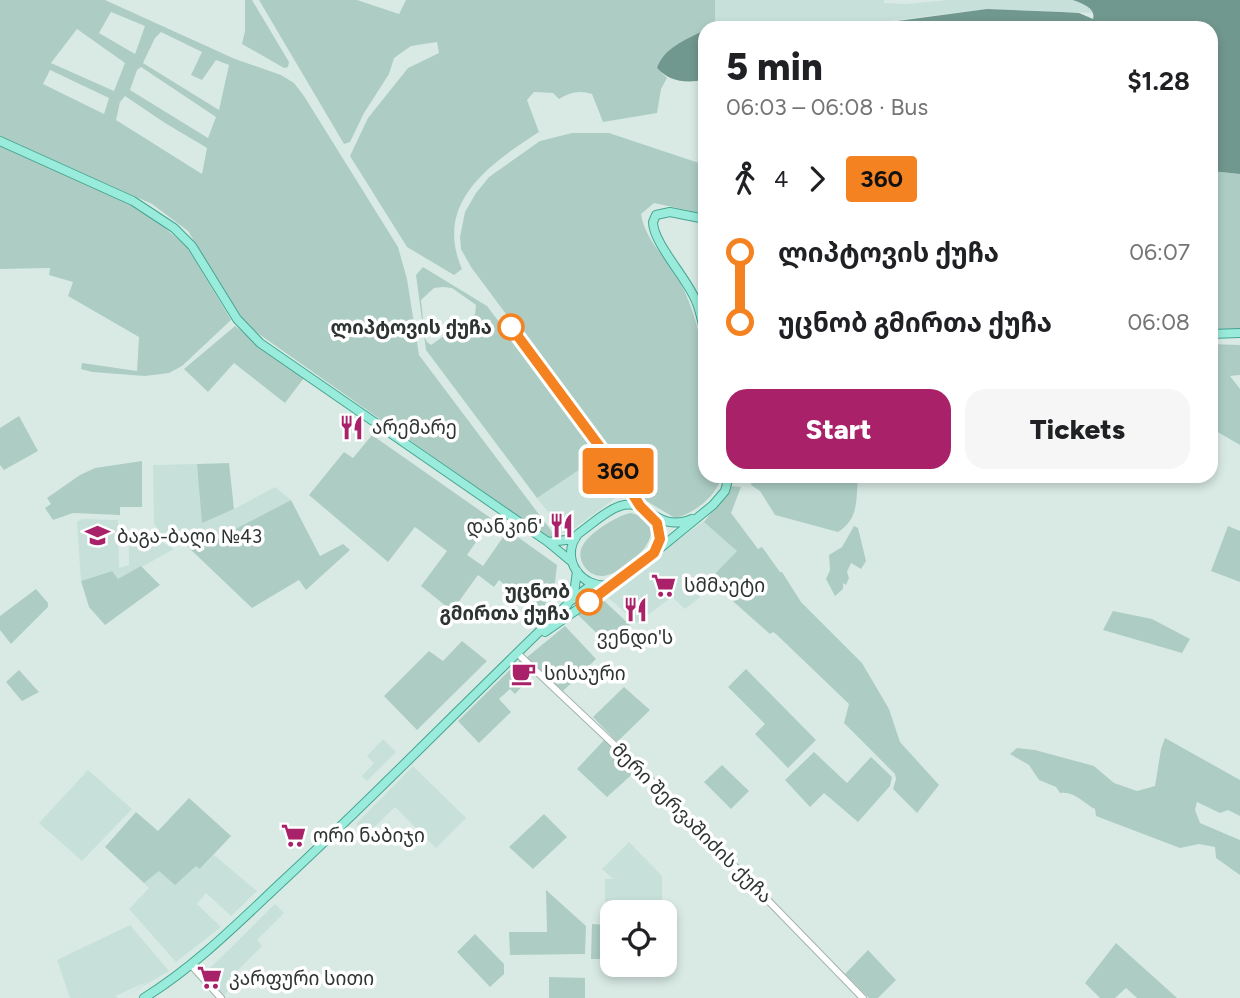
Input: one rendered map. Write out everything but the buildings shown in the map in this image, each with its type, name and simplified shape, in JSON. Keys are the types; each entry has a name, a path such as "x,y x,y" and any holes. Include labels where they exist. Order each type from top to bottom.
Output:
{"main road":[{"path":"0,141 133,201 159,216 192,246 231,312 260,343 548,542 572,562 584,580 600,586 614,584"},
{"path":"698,218 670,212 656,215 653,222 660,243 678,268 698,308"},
{"path":"1218,334 1240,333"},
{"path":"525,645 589,602 654,553 713,505 727,483"},
{"path":"548,542 575,539 589,526 620,506 640,506 655,518 680,523 700,515"},
{"path":"654,553 660,539 655,518"},
{"path":"572,562 575,539"},
{"path":"567,605 574,594 576,571"},
{"path":"144,998 192,966 325,842 525,645 587,588 594,592 589,602"}],"street":[{"name":"მერი შერვაშიძის ქუჩა","path":"517,653 642,770 863,998"},
{"path":"192,966 220,998"}],"shaded area":[{"path":"0,0 105,0 294,83 398,247 407,279 419,355 555,539 549,538 256,332 235,310 188,231 152,204 0,136","holes":["111,12 145,26 135,54 99,33","77,29 125,63 114,91 51,63","161,32 202,52 191,75 202,80 216,60 229,65 219,110 143,63 155,38","141,67 216,117 208,138 130,90 137,70","50,70 109,98 104,114 43,84","125,96 207,148 202,174 116,120 120,102"]},
{"path":"245,0 252,0 289,62 288,67 284,68 242,44 245,31"},
{"path":"259,0 357,0 399,14 406,0 715,0 715,21 698,21 698,35 657,68 667,78 661,89 657,113 603,122 592,94 575,92 559,99 553,93 534,92 527,100 539,132 485,172 471,187 461,205 455,224 455,245 462,269 454,275 407,247 350,156 368,118 408,68 439,53 437,42 411,46 394,58 389,74 364,113 350,142 344,144"},
{"path":"715,0 884,0 884,3 906,4 948,0 1073,0 1092,8 1094,13 987,9 888,21 715,21"},
{"path":"1073,0 1240,0 1240,174 1218,172 1218,21 897,21 987,9 1079,13 1093,19 1093,12"},
{"path":"698,33 698,80 678,80 657,68 665,55 682,41"},
{"path":"572,133 609,133 698,163 698,212 654,203 641,214 652,242 681,284 695,320 698,331 698,483 719,483 704,503 675,518 643,499 471,267 461,249 460,237 465,212 476,193 489,177 540,141"},
{"path":"0,145 117,197 151,216 187,247 231,320 182,366 169,373 145,376 81,369 82,363 137,371 139,337 68,296 73,282 49,275 50,268 0,269"},
{"path":"1218,172 1240,174 1240,329 1218,330"},
{"path":"423,267 487,306 600,456 537,498 426,350 416,275","holes":["434,288 452,288 476,305 475,314 431,345 425,338 421,300"]},
{"path":"235,326 304,378 285,403 234,363 208,392 184,369"},
{"path":"1218,344 1240,345 1240,375 1230,376 1240,389 1240,445 1218,432"},
{"path":"19,416 38,451 4,470 0,465 0,428"},
{"path":"372,435 492,519 467,555 483,566 508,530 557,565 555,583 540,615 499,580 494,587 478,575 452,611 421,586 447,551 415,527 388,562 309,495 344,452 353,458"},
{"path":"600,456 620,484 620,491 617,497 568,533 564,533 537,498"},
{"path":"142,461 142,507 120,507 120,515 73,513 53,520 45,508 51,504 47,498 80,475 95,468"},
{"path":"229,463 234,509 202,523 197,464"},
{"path":"197,464 203,522 275,487 291,500 216,539 189,548 161,533 154,524 153,465"},
{"path":"858,483 853,515 838,532 775,515 760,491 751,485"},
{"path":"731,486 741,487 731,513 758,549 762,547 782,572 801,602 862,663 889,709 900,742 939,785 917,813 893,789 895,774 844,723 849,704 776,634 770,634 709,580 737,551 704,522"},
{"path":"291,500 320,556 343,544 350,550 306,590 299,580 252,608 189,548 216,539"},
{"path":"631,513 645,519 651,528 650,538 644,549 635,559 613,573 603,576 591,573 581,559 580,553 585,542 606,524"},
{"path":"82,519 118,520 119,568 129,565 129,533 146,533 174,549 118,580 111,571 81,581 77,522"},
{"path":"704,521 738,551 696,592 700,597 685,609 672,597 637,623 604,594"},
{"path":"854,526 858,528 866,561 861,569 851,563 846,585 843,583 843,589 835,596 826,579 830,570 829,555 842,547"},
{"path":"1228,526 1240,531 1240,582 1211,571"},
{"path":"141,566 160,585 105,625 89,607 81,581 112,571 118,579"},
{"path":"36,589 48,603 48,607 11,644 0,630 0,616"},
{"path":"600,597 631,626 609,645 578,615"},
{"path":"1113,611 1152,619 1190,639 1182,653 1103,630"},
{"path":"565,626 596,659 563,691 526,658"},
{"path":"462,641 487,661 417,730 384,696 429,651 443,661"},
{"path":"520,660 534,674 515,694 510,689 499,699 511,712 479,743 458,721"},
{"path":"746,669 816,740 788,768 755,734 765,724 728,687"},
{"path":"19,670 39,692 22,701 6,682"},
{"path":"624,687 650,710 617,742 593,717"},
{"path":"1165,738 1240,780 1240,816 1228,810 1220,813 1197,802 1195,810 1200,823 1240,840 1240,875 1216,858 1215,847 1199,844 1180,848 1096,816 1095,809 1075,796 1060,793 1056,787 1039,780 1029,765 1010,754 1017,748 1035,750 1094,766 1114,783 1137,791 1155,786"},
{"path":"383,739 396,752 367,781 362,776 374,763 367,756"},
{"path":"605,739 638,769 607,797 577,769"},
{"path":"814,752 847,783 871,757 892,777 890,786 858,822 824,793 810,807 785,780"},
{"path":"722,765 749,791 731,809 704,782"},
{"path":"413,766 466,818 436,848 395,807 366,835 356,824"},
{"path":"88,770 132,809 82,861 39,823"},
{"path":"189,798 231,836 200,869 196,866 175,885 159,871 144,883 105,847 136,812 158,831"},
{"path":"544,814 567,837 533,869 509,847"},
{"path":"629,842 662,876 662,900 605,900 605,879 613,879 602,869"},
{"path":"214,855 257,891 231,916 206,893 197,904 221,927 176,962 129,909 149,888 144,883 159,871 196,865 201,869"},
{"path":"546,890 586,926 585,954 510,955 509,932 547,932"},
{"path":"275,904 284,913 257,940 262,946 230,978 235,984 224,995 204,974"},
{"path":"592,924 600,925 600,959 591,959"},
{"path":"130,925 169,971 122,998 149,981 115,996 118,998 70,998 57,960"},
{"path":"475,934 504,964 504,974 490,987 457,952"},
{"path":"1116,943 1177,998 1137,998 1126,988 1115,998 1100,998 1085,983"},
{"path":"868,950 896,980 878,998 869,998 845,974"},
{"path":"549,977 585,978 585,998 549,998"}],"bus line":[{"name":"360","path":"511,327 620,474 640,506 655,518 660,532 654,553 589,602"}],"place":[{"name":"ლიპტოვის ქუჩა","path":"511,327"},
{"name":"არემარე","path":"352,427"},
{"name":"დანკინ'","path":"562,526"},
{"name":"ბაგა-ბაღი №43","path":"97,536"},
{"name":"სმმაეტი","path":"664,585"},
{"name":"უცნობ გმირთა ქუჩა","path":"589,602"},
{"name":"ვენდი'ს","path":"635,609"},
{"name":"სისაური","path":"524,673"},
{"name":"ორი ნაბიჯი","path":"293,835"},
{"name":"კარფური სითი","path":"209,978"}]}
